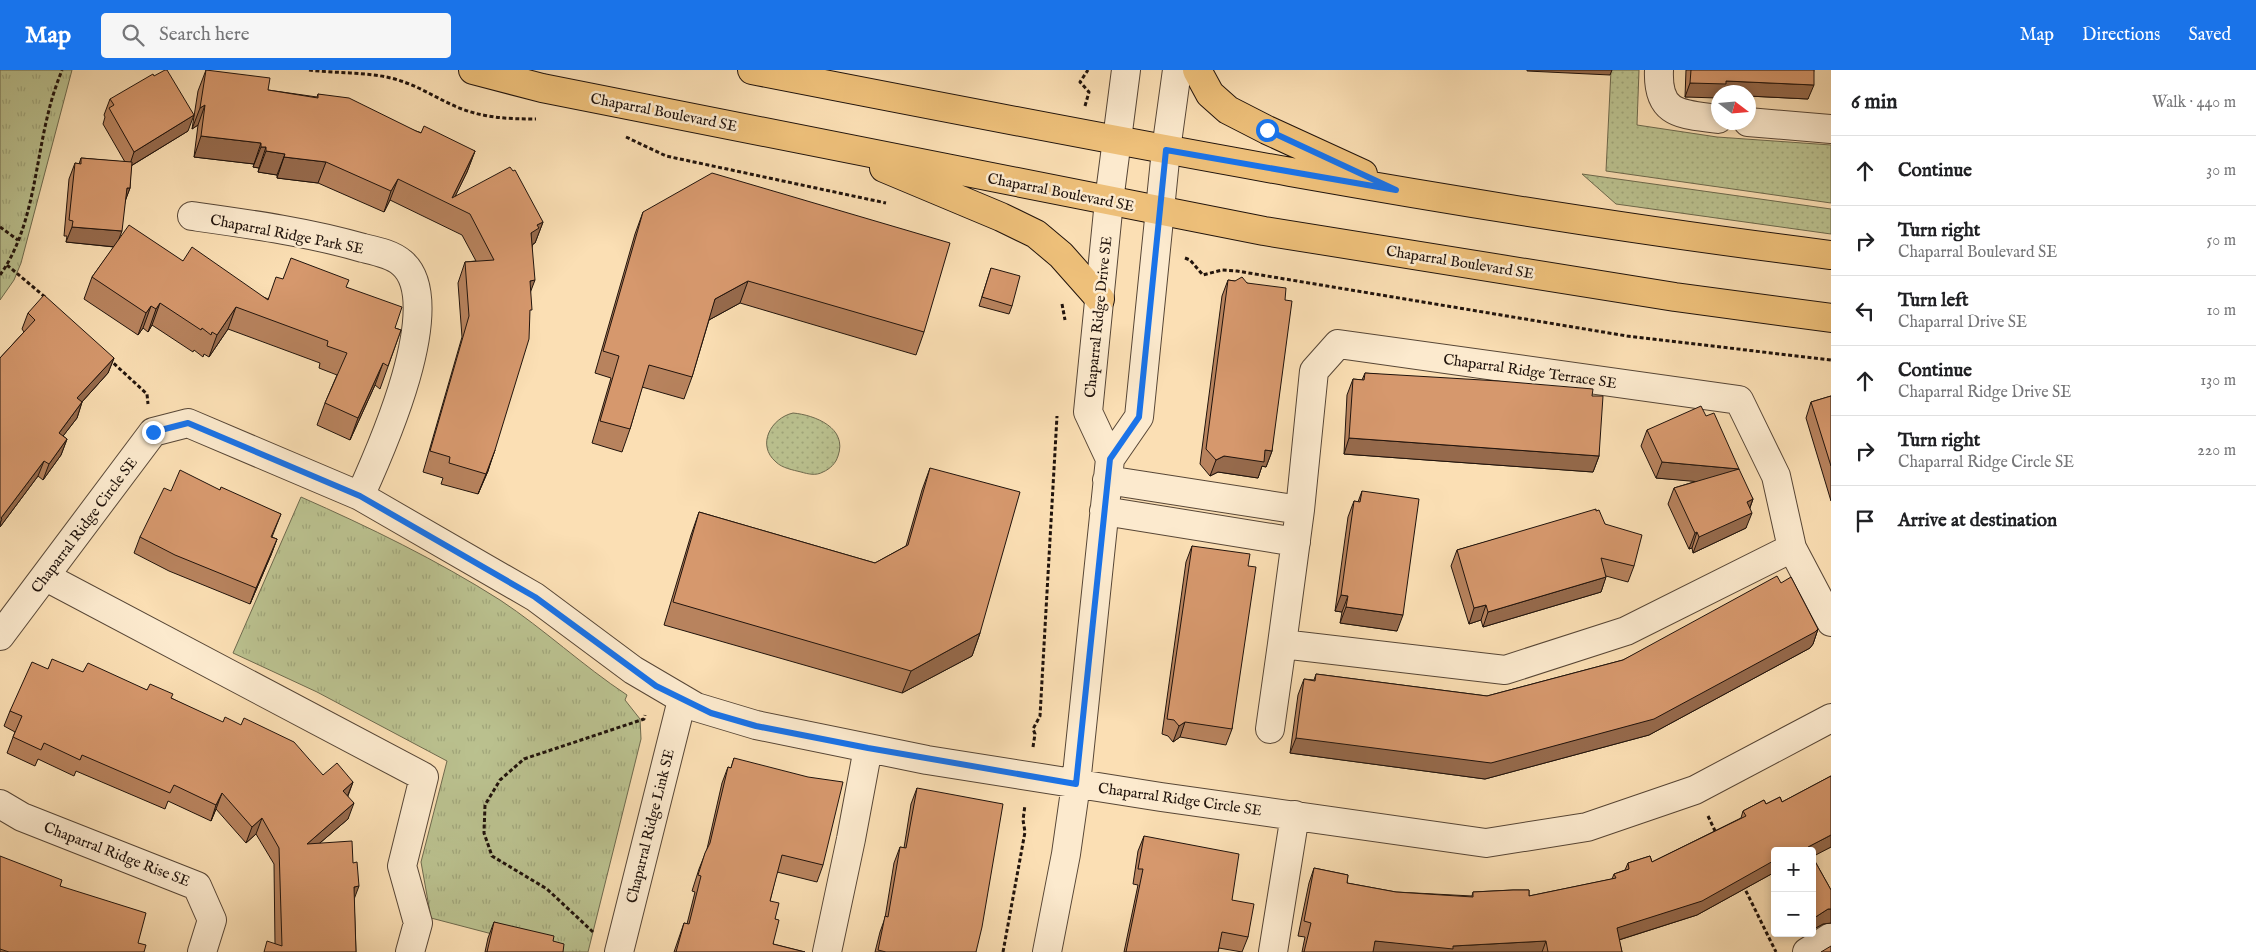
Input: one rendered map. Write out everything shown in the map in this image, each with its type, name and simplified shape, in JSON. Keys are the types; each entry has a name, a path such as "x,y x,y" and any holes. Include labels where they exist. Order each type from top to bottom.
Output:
{"main road":[{"name":"Chaparral Boulevard SE","path":"473,70 542,88 1264,231 1665,296 1831,318"},
{"path":"752,70 1116,142 1396,190 1604,223 1831,255"},
{"path":"1197,70 1210,94 1240,117 1396,190"},
{"path":"835,147 1001,217 1036,234 1061,254 1100,299"}],"street":[{"name":"Chaparral Ridge Drive SE","path":"1108,470 1088,412 1109,201 1126,70"},
{"path":"1047,952 1066,854 1076,784 1108,470 1139,417 1166,150 1177,70"},
{"path":"1659,70 1658,84 1662,97 1670,109 1683,114 1711,118"},
{"path":"1756,123 1831,129"},
{"name":"Chaparral Ridge Park SE","path":"192,216 256,225 354,245 392,257 408,269 412,278 417,304 414,347 395,413 360,496"},
{"name":"Chaparral Ridge Terrace SE","path":"1270,729 1300,510 1314,371 1338,344 1739,400 1776,476 1792,548 1831,622"},
{"name":"Chaparral Ridge Circle SE","path":"0,636 153,432 188,423 360,496 535,597 656,686 682,700 711,713 736,720 868,748 1161,798 1295,815 1486,843 1587,827 1695,790 1831,718"},
{"path":"1108,470 1300,510"},
{"path":"1104,511 1296,542"},
{"path":"1282,644 1505,670 1626,631 1792,548"},
{"path":"46,576 424,777 402,866 418,923 410,952"},
{"name":"Chaparral Ridge Link SE","path":"620,948 682,700"},
{"path":"827,952 868,748"},
{"name":"Chaparral Ridge Rise SE","path":"0,804 22,817 197,886 212,920 202,952"},
{"path":"1273,952 1295,815"},
{"path":"1807,952 1831,937"}],"path":[{"path":"0,275 8,265 18,240 49,109 62,70"},
{"path":"309,70 400,80 457,107 487,116 503,119 542,119"},
{"path":"1088,70 1080,82 1089,92"},
{"path":"618,133 666,156 894,205"},
{"path":"0,227 18,240"},
{"path":"1190,260 1203,275 1222,270 1237,271 1627,336 1831,360"},
{"path":"8,265 49,301"},
{"path":"1062,301 1065,323"},
{"path":"105,354 147,394 153,432"},
{"path":"1003,952 1025,832 1023,820 1034,734 1033,729 1040,716 1058,410"},
{"path":"620,948 597,936 547,889 492,856 484,833 485,805 500,780 524,759 644,719 656,686"},
{"path":"1695,790 1721,841"},
{"path":"1742,884 1776,952"}],"green space":[{"path":"0,70 72,70 21,263 14,280 0,300"},
{"path":"1611,70 1639,70 1637,125 1717,137 1831,145 1831,203 1606,171"},
{"path":"1582,174 1831,209 1831,234 1616,204"},
{"path":"793,413 820,420 834,431 838,438 840,446 837,459 826,471 812,474 791,470 778,464 770,455 767,448 769,433 778,420"},
{"path":"301,497 402,545 476,585 516,611 627,695 625,700 640,719 641,739 588,952 561,952 431,918 421,862 447,761 317,692 233,653"}],"building":[{"path":"167,70 194,115 134,152 109,108 114,105 110,99 153,74 154,76"},
{"path":"206,70 270,78 268,90 318,98 318,94 349,98 416,131 421,133 424,126 475,151 452,198 510,167 513,171 515,170 543,222 537,225 539,228 531,233 535,280 530,281 532,310 530,310 529,339 486,474 449,463 450,457 430,451 469,316 465,262 494,260 470,214 398,179 391,191 326,162 284,157 285,154 266,151 266,147 261,147 261,143 201,136 205,105 200,108"},
{"path":"1691,70 1814,70 1814,85 1726,81 1726,84 1690,83"},
{"path":"81,158 132,162 130,188 127,188 122,231 72,227 73,221 69,220 75,163 81,164"},
{"path":"712,173 950,243 924,332 748,281 715,299 692,377 649,365 630,429 600,421 619,356 603,351 643,212"},
{"path":"129,225 183,261 192,247 268,300 276,277 283,279 291,258 349,280 346,287 402,307 395,328 401,330 388,366 383,363 358,418 325,403 347,353 327,346 328,341 236,307 217,335 212,332 211,335 160,303 156,309 151,306 146,313 92,277"},
{"path":"991,268 1020,276 1012,306 982,297"},
{"path":"1242,277 1247,283 1286,288 1285,300 1292,301 1272,451 1265,450 1264,462 1224,456 1216,460 1206,449 1228,280 1235,281"},
{"path":"44,295 114,358 77,398 82,402 59,433 67,439 49,464 44,461 1,518 0,523 0,358 35,320 28,313"},
{"path":"1365,373 1593,389 1592,396 1603,396 1599,456 1349,438 1353,379 1364,380"},
{"path":"1831,396 1831,466 1811,402"},
{"path":"1701,406 1706,416 1714,413 1739,469 1662,462 1647,430"},
{"path":"930,468 1020,492 980,633 911,671 673,602 699,512 875,563 908,545"},
{"path":"1739,469 1753,499 1747,502 1752,513 1699,537 1697,532 1695,533 1674,488"},
{"path":"180,470 220,490 221,487 281,514 271,537 277,539 256,588 175,555 140,537 164,488 171,491"},
{"path":"1362,491 1419,499 1403,615 1346,607 1348,596 1341,595 1354,501 1360,502"},
{"path":"1596,509 1596,511 1599,510 1605,524 1642,535 1634,566 1601,558 1606,577 1488,612 1486,605 1474,608 1457,550"},
{"path":"1192,546 1250,554 1248,566 1256,567 1232,729 1185,722 1179,726 1174,720 1167,719"},
{"path":"1777,576 1781,583 1791,577 1818,629 1654,719 1491,763 1296,738 1304,679 1315,681 1316,674 1487,696 1623,660"},
{"path":"52,659 83,672 88,663 147,690 150,684 173,694 171,698 223,722 225,717 241,725 244,718 294,742 323,775 337,763 353,782 343,791 354,803 307,844 352,841 353,863 357,862 359,886 354,887 356,952 264,952 267,941 282,946 279,848 262,818 252,827 222,793 216,805 174,785 170,793 82,755 80,760 44,743 41,750 13,737 22,716 10,711 32,662 48,669"},
{"path":"734,758 808,777 843,782 823,865 782,855 770,901 779,903 775,919 779,920 773,944 805,952 676,952 684,923 689,924 701,876 698,875 710,843 728,767 731,768"},
{"path":"1831,776 1831,835 1808,847 1771,847 1771,862 1702,901 1617,928 1622,952 1548,952 1546,941 1453,946 1453,949 1375,941 1373,952 1304,952 1311,923 1304,921 1314,868 1348,875 1347,883 1396,892 1473,897 1473,892 1529,890 1529,896 1616,878 1614,874 1629,869 1628,863 1650,856 1652,862 1746,816 1743,811 1764,800 1766,804 1780,797 1782,802"},
{"path":"917,788 1003,804 976,952 886,952 878,950 885,916 888,917 900,847 906,848"},
{"path":"1144,836 1239,854 1232,900 1254,904 1248,937 1222,932 1218,952 1126,952 1143,869 1138,869"},
{"path":"0,856 62,880 60,886 146,913 138,943 146,945 144,952 9,952 0,949"},
{"path":"1816,863 1831,890 1831,909 1816,917"},
{"path":"494,922 554,936 553,941 564,944 563,952 487,952"},
{"path":"1831,946 1831,952 1821,952"}],"route":[{"path":"153,432 188,423 360,496 535,597 656,686 711,713 756,726 927,760 1076,784 1110,459 1139,417 1166,150 1396,190 1267,130"}]}
